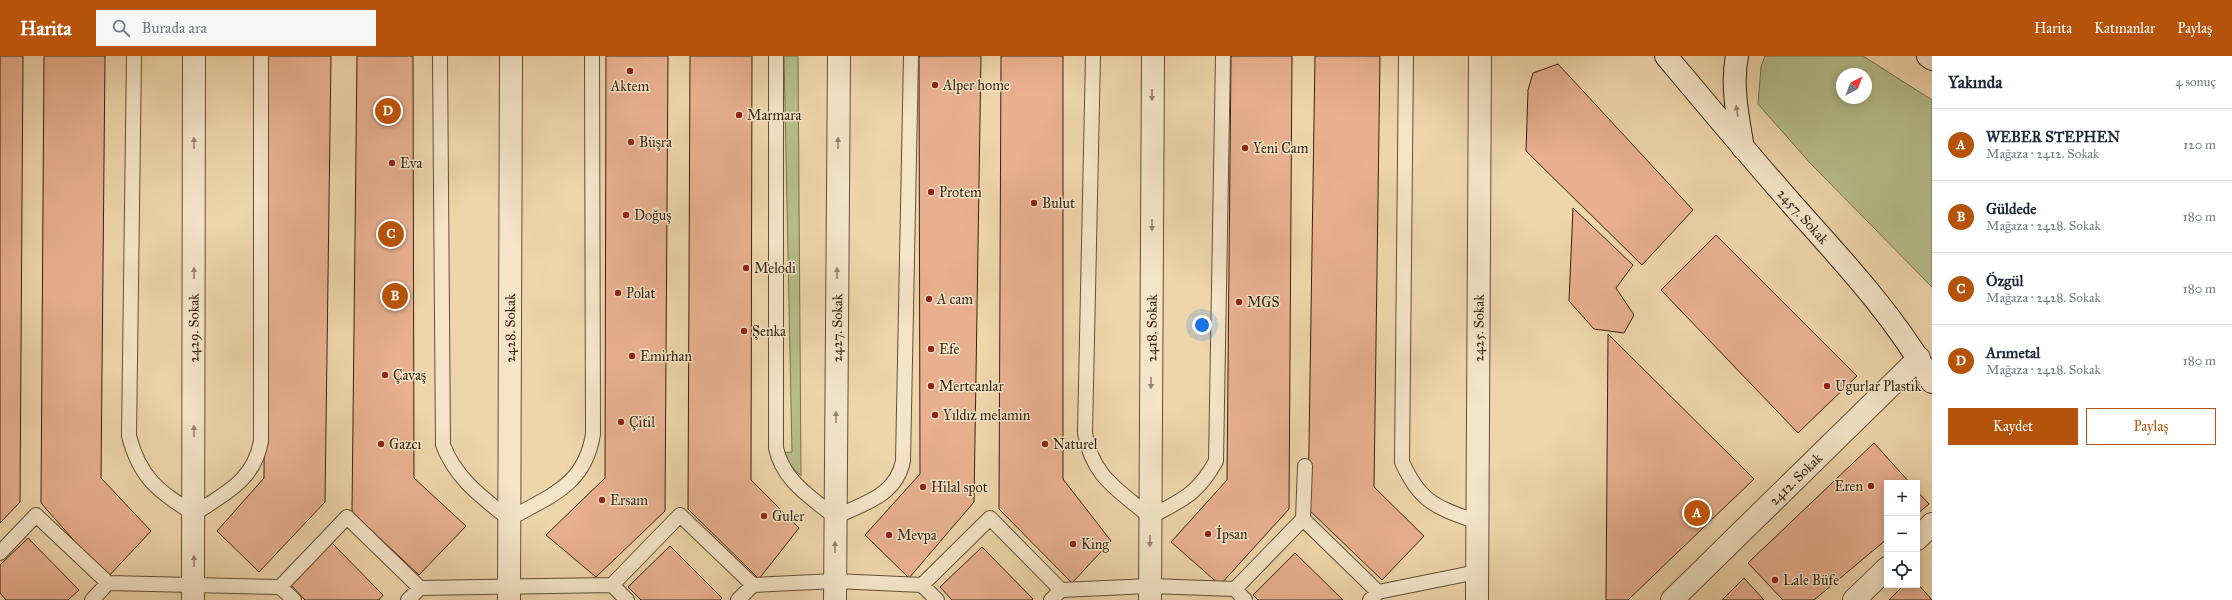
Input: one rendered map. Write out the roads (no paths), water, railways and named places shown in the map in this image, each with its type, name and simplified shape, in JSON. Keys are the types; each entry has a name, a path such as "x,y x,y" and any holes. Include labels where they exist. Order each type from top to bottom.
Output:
{"street":[{"name":"2429. Sokak","path":"193,592 194,56"},
{"name":"2428. Sokak","path":"509,594 511,56"},
{"name":"2427. Sokak","path":"835,590 839,56"},
{"name":"2418. Sokak","path":"1150,593 1152,56"},
{"name":"2425. Sokak","path":"1477,600 1480,56"},
{"name":"2457. Sokak","path":"1666,56 1743,149 1841,259 1919,358 1932,382"},
{"path":"1737,56 1734,71 1736,106 1743,149"},
{"path":"1928,56 1932,59"},
{"name":"2412. Sokak","path":"1672,600 1919,358"},
{"path":"1920,536 1932,524"},
{"path":"1854,600 1884,571"}],"lane":[{"path":"134,56 129,436 134,454 151,483 162,493 194,514 238,484 248,475 255,464 261,441 261,56"},
{"path":"440,56 443,445 448,459 466,483 509,519 566,486 577,476 586,462 591,449 593,434 592,56"},
{"path":"776,56 776,448 778,458 790,479 835,517 884,494 898,479 903,461 911,56"},
{"path":"1093,56 1085,433 1090,457 1097,469 1105,478 1150,517 1188,497 1201,485 1216,460 1223,56"},
{"path":"1406,56 1402,462 1415,487 1436,506 1477,522"},
{"path":"0,553 36,515 108,583 193,592 280,587 347,517 420,588 509,594 612,585 680,515 753,585 835,590 922,585 990,518 1062,590 1150,593 1234,589 1303,519 1305,466"},
{"path":"1303,519 1374,596 1477,572"},
{"path":"92,600 108,583"},
{"path":"612,585 628,600"},
{"path":"738,600 753,585"},
{"path":"922,585 937,600"},
{"path":"280,587 294,600"},
{"path":"408,600 420,588"},
{"path":"1234,589 1246,600"},
{"path":"1051,600 1062,590"}],"place":[{"name":"Aktem","path":"630,71"},
{"name":"Alper home","path":"935,85"},
{"name":"Arımetal","path":"388,111"},
{"name":"Marmara","path":"739,115"},
{"name":"Büşra","path":"631,142"},
{"name":"Yeni Cam","path":"1245,148"},
{"name":"Eva","path":"392,163"},
{"name":"Protem","path":"931,192"},
{"name":"Bulut","path":"1034,203"},
{"name":"Doğuş","path":"626,215"},
{"name":"Özgül","path":"391,234"},
{"name":"Melodi","path":"746,268"},
{"name":"Polat","path":"618,293"},
{"name":"Güldede","path":"395,296"},
{"name":"A cam","path":"929,299"},
{"name":"MGS","path":"1239,302"},
{"name":"Şenka","path":"744,331"},
{"name":"Efe","path":"931,349"},
{"name":"Emirhan","path":"632,356"},
{"name":"Çavaş","path":"385,375"},
{"name":"Mertcanlar","path":"931,386"},
{"name":"Ugurlar Plastik","path":"1827,386"},
{"name":"Yıldız melamin","path":"935,415"},
{"name":"Çitil","path":"621,422"},
{"name":"Gazcı","path":"381,444"},
{"name":"Naturel","path":"1045,444"},
{"name":"Eren","path":"1871,486"},
{"name":"Hilal spot","path":"923,487"},
{"name":"Ersam","path":"602,500"},
{"name":"WEBER STEPHEN","path":"1697,513"},
{"name":"Guler","path":"764,516"},
{"name":"İpsan","path":"1208,534"},
{"name":"Mevpa","path":"889,535"},
{"name":"King","path":"1073,544"},
{"name":"Lale Büfe","path":"1775,580"}]}
